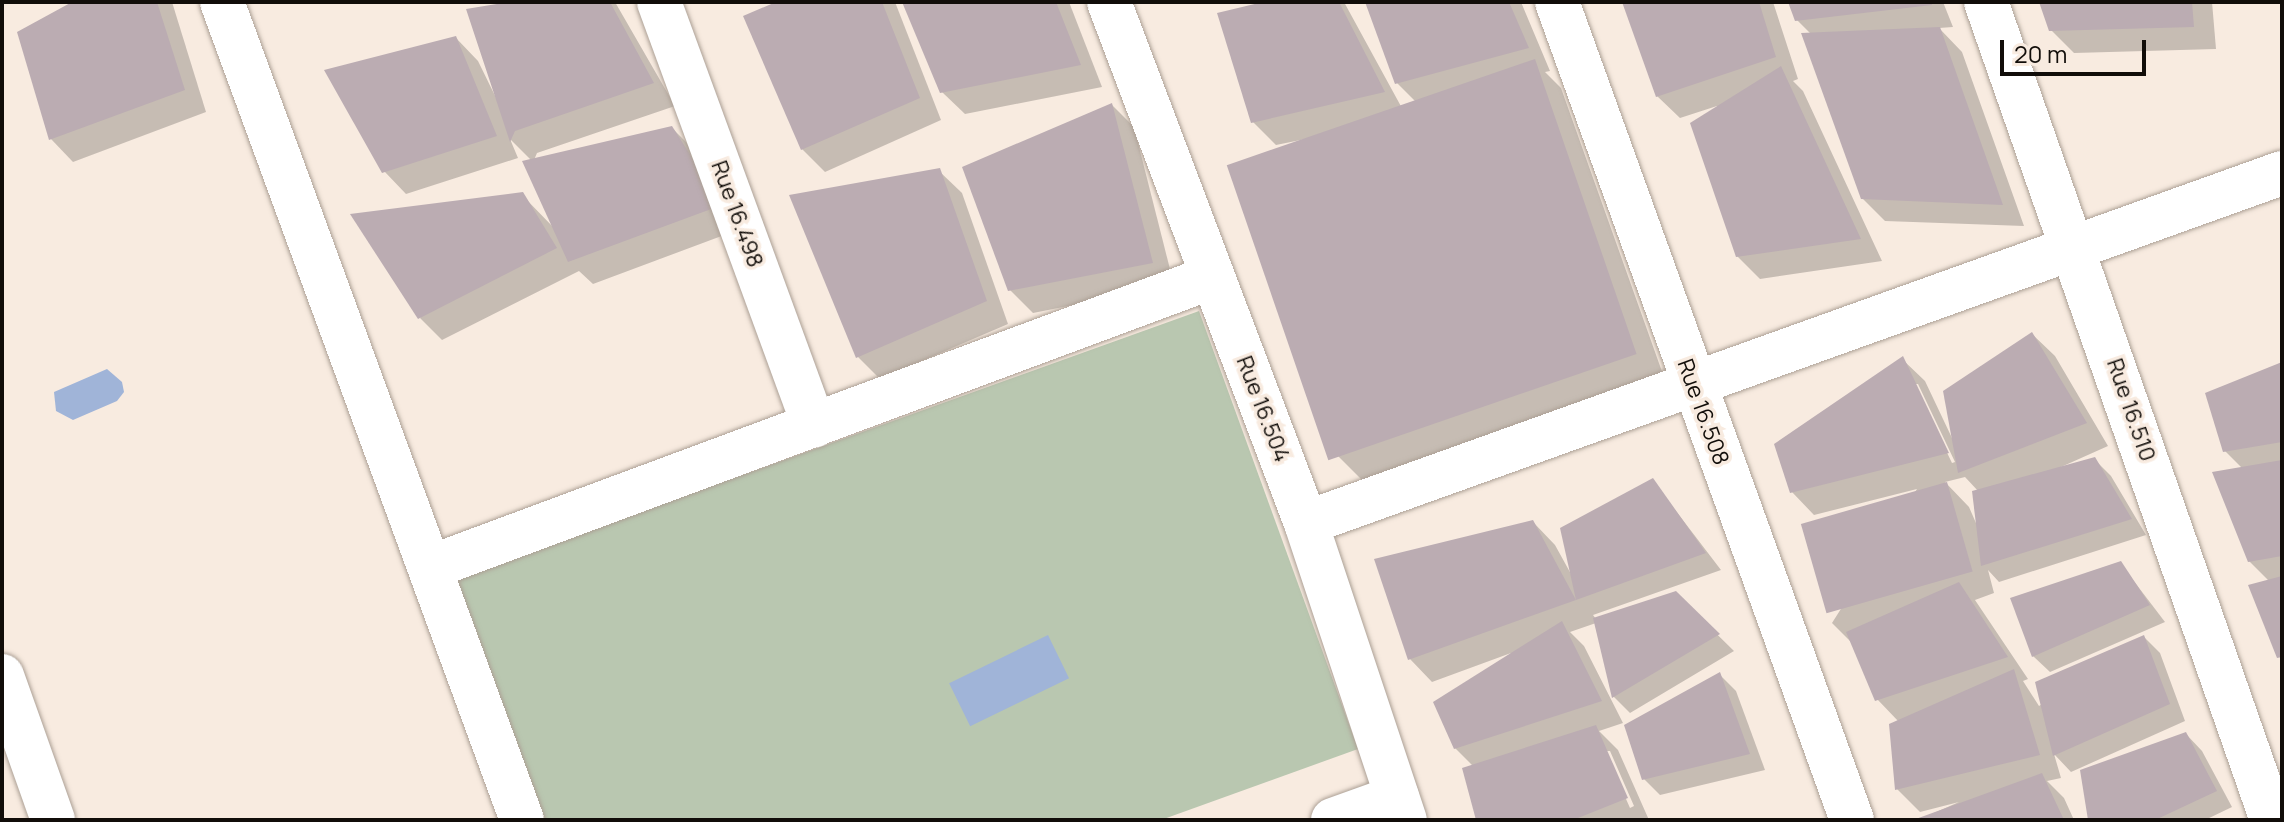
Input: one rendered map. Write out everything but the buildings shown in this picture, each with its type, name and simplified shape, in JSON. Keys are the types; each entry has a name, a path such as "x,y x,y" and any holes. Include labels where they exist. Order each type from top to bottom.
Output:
{"street":[{"path":"222,2 431,567 520,820"},
{"name":"Rue 16.498","path":"659,2 814,426"},
{"name":"Rue 16.504","path":"1109,2 1306,523 1401,808"},
{"name":"Rue 16.508","path":"1557,2 1852,820"},
{"name":"Rue 16.510","path":"1986,2 2075,248 2272,820"},
{"path":"1306,523 1694,387 2282,173"},
{"path":"431,567 1212,277"},
{"path":"2,676 53,820"},
{"path":"1333,820 1401,808"}],"green space":[{"path":"1199,311 1358,749 1161,820 534,820 447,581"}],"water":[{"path":"107,369 122,382 124,392 117,401 73,420 56,411 54,392"},
{"path":"1048,635 1069,678 970,726 949,683"}]}
